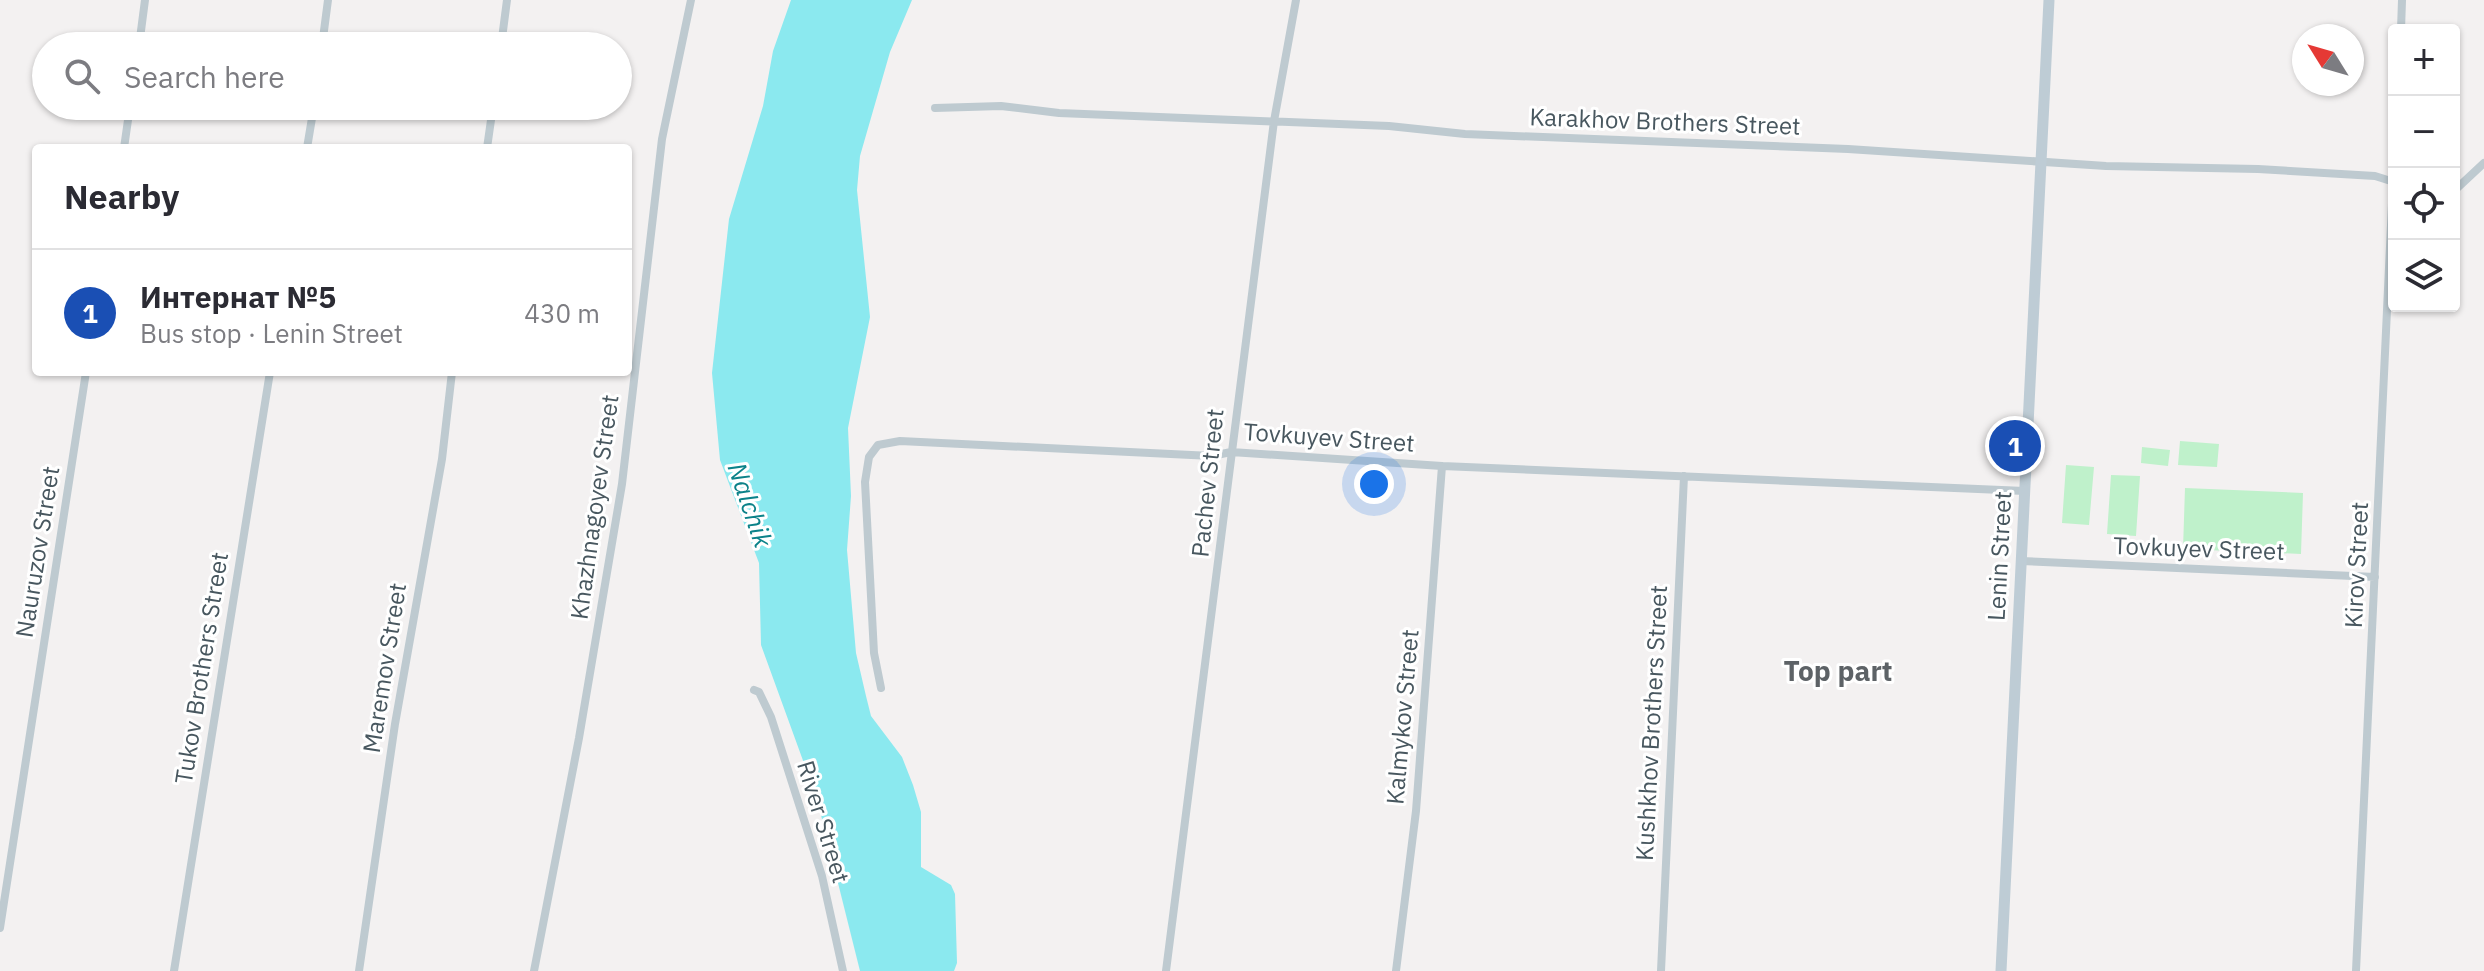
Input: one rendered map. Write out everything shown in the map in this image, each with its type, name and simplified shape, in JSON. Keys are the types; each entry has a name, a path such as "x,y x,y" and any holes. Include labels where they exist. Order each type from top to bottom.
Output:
{"street":[{"path":"141,32 145,0"},
{"path":"324,32 328,0"},
{"path":"503,32 507,0"},
{"name":"Khazhnagoyev Street","path":"534,971 579,738 622,484 662,139 691,0"},
{"name":"Pachev Street","path":"1166,971 1225,528 1231,452 1274,121 1296,0"},
{"name":"Lenin Street","path":"2001,971 2049,0"},
{"path":"2401,24 2402,0"},
{"name":"Karakhov Brothers Street","path":"935,108 1001,106 1059,113 1274,121 2106,166 2258,169 2375,176 2388,180"},
{"path":"125,144 128,120"},
{"path":"308,144 312,120"},
{"path":"488,144 491,120"},
{"path":"2460,185 2484,163"},
{"name":"Kirov Street","path":"2356,971 2390,240"},
{"name":"Nauruzov Street","path":"0,928 85,376"},
{"name":"Tukov Brothers Street","path":"174,971 269,376"},
{"name":"Maremov Street","path":"359,971 395,724 442,459 452,376"},
{"name":"Tovkuyev Street","path":"881,688 874,653 865,495 869,457 878,445 900,441 1212,456 1231,452 1442,466 2025,491"},
{"name":"Kalmykov Street","path":"1396,971 1416,811 1442,466"},
{"name":"Kushkhov Brothers Street","path":"1661,971 1684,476"},
{"name":"Tovkuyev Street","path":"2021,561 2375,577"},
{"name":"River Street","path":"754,690 759,692 771,717 822,876 843,971"}],"green space":[{"path":"2180,441 2219,444 2217,467 2178,465"},
{"path":"2142,447 2170,450 2168,466 2141,463"},
{"path":"2066,465 2094,467 2089,525 2062,523"},
{"path":"2111,475 2140,476 2136,536 2107,534"},
{"path":"2185,488 2303,493 2301,554 2183,549"}],"water":[{"name":"Nalchik","path":"791,0 912,0 890,52 860,156 857,190 870,317 848,428 851,496 847,550 856,653 871,716 902,757 913,785 921,812 921,867 951,885 955,894 957,963 954,971 860,971 817,799 761,645 759,563 720,460 712,373 729,219 763,106 773,51"}],"place":[{"name":"Интернат №5","path":"2015,446"}],"district":[{"name":"Top part","path":"1838,671"}]}
